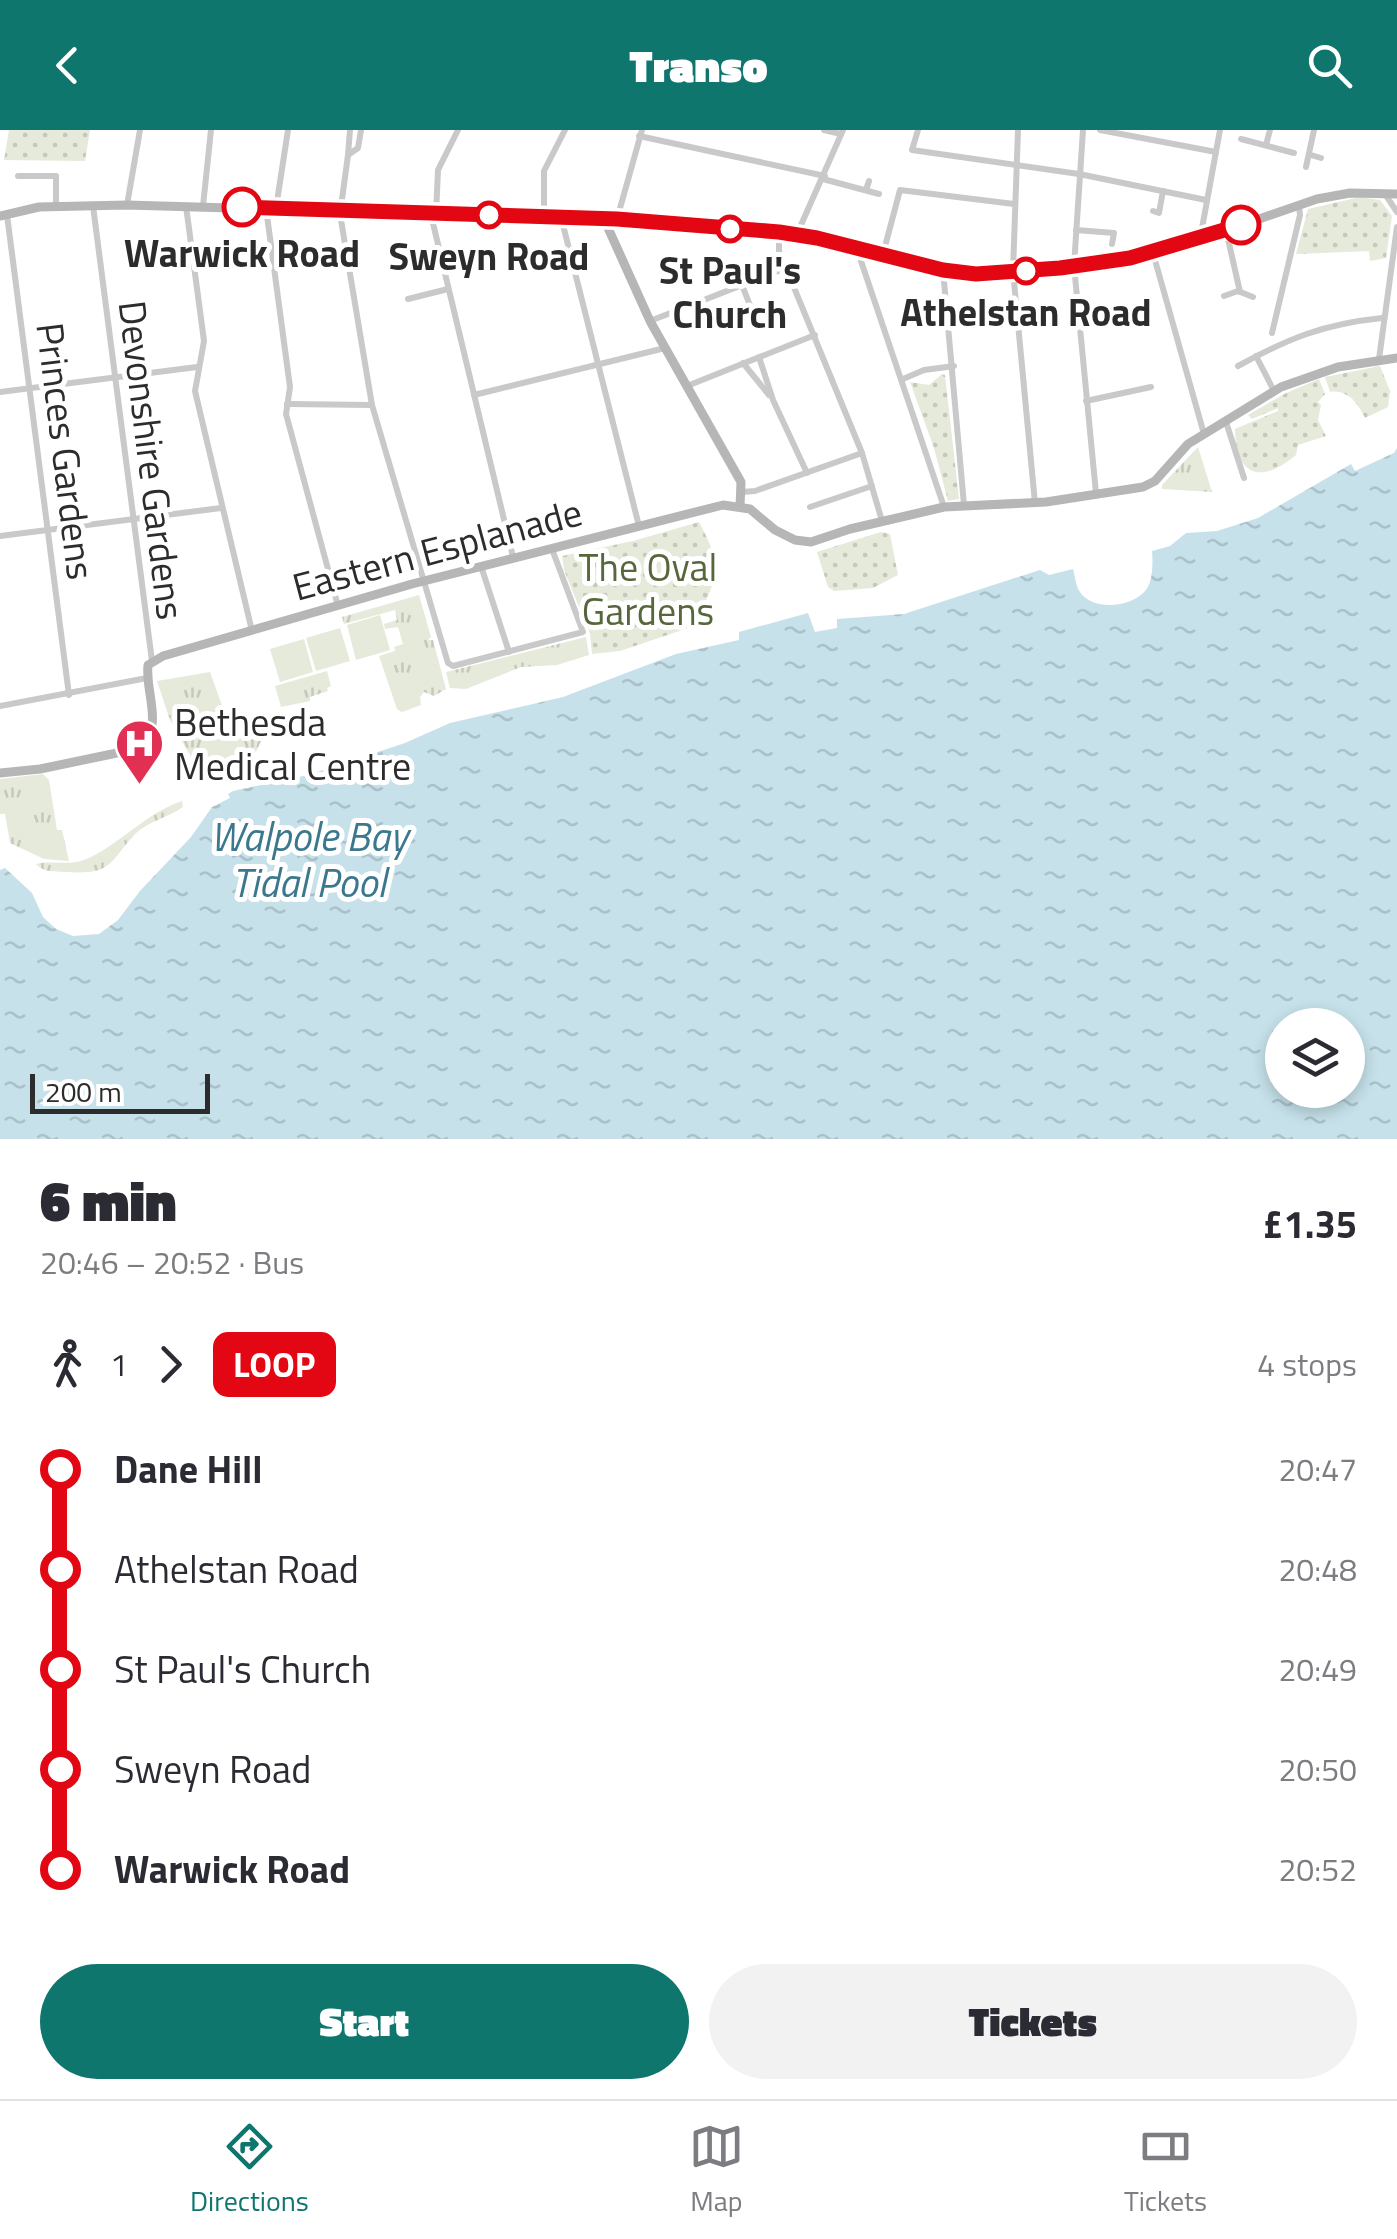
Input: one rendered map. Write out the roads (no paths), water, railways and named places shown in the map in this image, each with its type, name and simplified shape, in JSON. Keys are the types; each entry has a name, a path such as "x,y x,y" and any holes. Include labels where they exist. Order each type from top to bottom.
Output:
{"main road":[{"path":"3,215 56,206 128,205 617,219 797,234 943,270 976,274 1074,266 1153,253 1350,193 1397,194"},
{"path":"604,219 650,321 741,482 740,506 795,540 818,541 944,507 1035,502 1152,483 1181,451 1274,391 1320,372 1397,358"},
{"name":"Eastern Esplanade","path":"152,661 514,557 723,505 740,506"},
{"path":"0,773 141,748 151,735 153,722 147,678 152,661"}],"street":[{"path":"128,205 140,130"},
{"path":"203,206 211,130"},
{"path":"288,130 271,208 290,387 286,414 338,606"},
{"path":"350,130 342,210 372,405 448,663 454,666 580,635 585,629 552,548"},
{"path":"348,155 358,148 361,130"},
{"path":"458,130 438,170 434,215 448,289 514,557"},
{"path":"544,216 544,171 565,130"},
{"path":"797,234 842,132 824,130"},
{"path":"918,130 912,150 1079,174 1206,200"},
{"path":"1017,130 1013,271 1035,502"},
{"path":"1082,130 1074,266 1096,493"},
{"path":"1100,130 1216,152"},
{"path":"1200,239 1220,130"},
{"path":"1266,145 1270,130"},
{"path":"1306,168 1314,130"},
{"path":"617,219 641,133 879,194"},
{"path":"1242,139 1294,154"},
{"path":"1310,155 1321,158"},
{"path":"18,176 56,176 56,206"},
{"path":"866,190 869,180"},
{"path":"883,254 900,190 1014,204"},
{"path":"1153,212 1159,212 1163,191"},
{"path":"1385,194 1397,212"},
{"name":"Devonshire Gardens","path":"93,206 152,661"},
{"path":"186,206 204,341 195,391 252,631"},
{"path":"1272,333 1283,296 1299,206"},
{"name":"Princes Gardens","path":"3,215 70,695"},
{"path":"561,217 639,526"},
{"path":"1379,359 1397,227"},
{"path":"1076,230 1114,233 1112,244"},
{"path":"1226,230 1240,292"},
{"path":"779,232 779,251 862,453 882,521"},
{"path":"862,248 861,261 904,379 944,507"},
{"path":"1153,253 1204,434"},
{"path":"650,321 786,268"},
{"path":"943,270 964,505"},
{"path":"742,285 752,313 760,310"},
{"path":"408,299 448,289"},
{"path":"1224,296 1240,292 1252,298"},
{"path":"1238,366 1283,341 1316,329 1382,318"},
{"path":"687,386 814,335"},
{"path":"474,395 665,348"},
{"path":"1256,356 1274,391"},
{"path":"759,357 773,400 806,473"},
{"path":"743,363 773,400"},
{"path":"904,379 924,370 954,366"},
{"path":"0,392 197,368"},
{"path":"1086,401 1150,387"},
{"path":"286,404 372,405"},
{"path":"1226,422 1244,478"},
{"path":"742,492 755,491 862,453"},
{"path":"810,508 872,486"},
{"path":"0,536 221,508"},
{"path":"481,566 509,652"},
{"path":"0,706 147,678"}],"water":[{"name":"Walpole Bay Tidal Pool","path":"1397,448 1397,1139 0,1139 0,870 5,868 32,893 43,917 56,929 73,936 99,934 118,920 191,837 212,807 230,798 228,794 233,791 308,775 405,743 450,723 563,697 676,654 739,640 739,632 808,613 815,632 837,628 837,619 904,614 1040,570 1049,575 1073,569 1079,590 1086,598 1103,605 1123,603 1146,590 1152,571 1152,551 1170,546 1186,533 1217,531 1258,518 1351,464 1355,471"}],"place":[{"name":"Warwick Road","path":"242,207"},
{"name":"Sweyn Road","path":"489,215"},
{"name":"St Paul's Church","path":"730,229"},
{"name":"Athelstan Road","path":"1026,271"},
{"name":"Bethesda Medical Centre","path":"139,786"}],"park label":[{"name":"The Oval Gardens","path":"648,589"}]}
